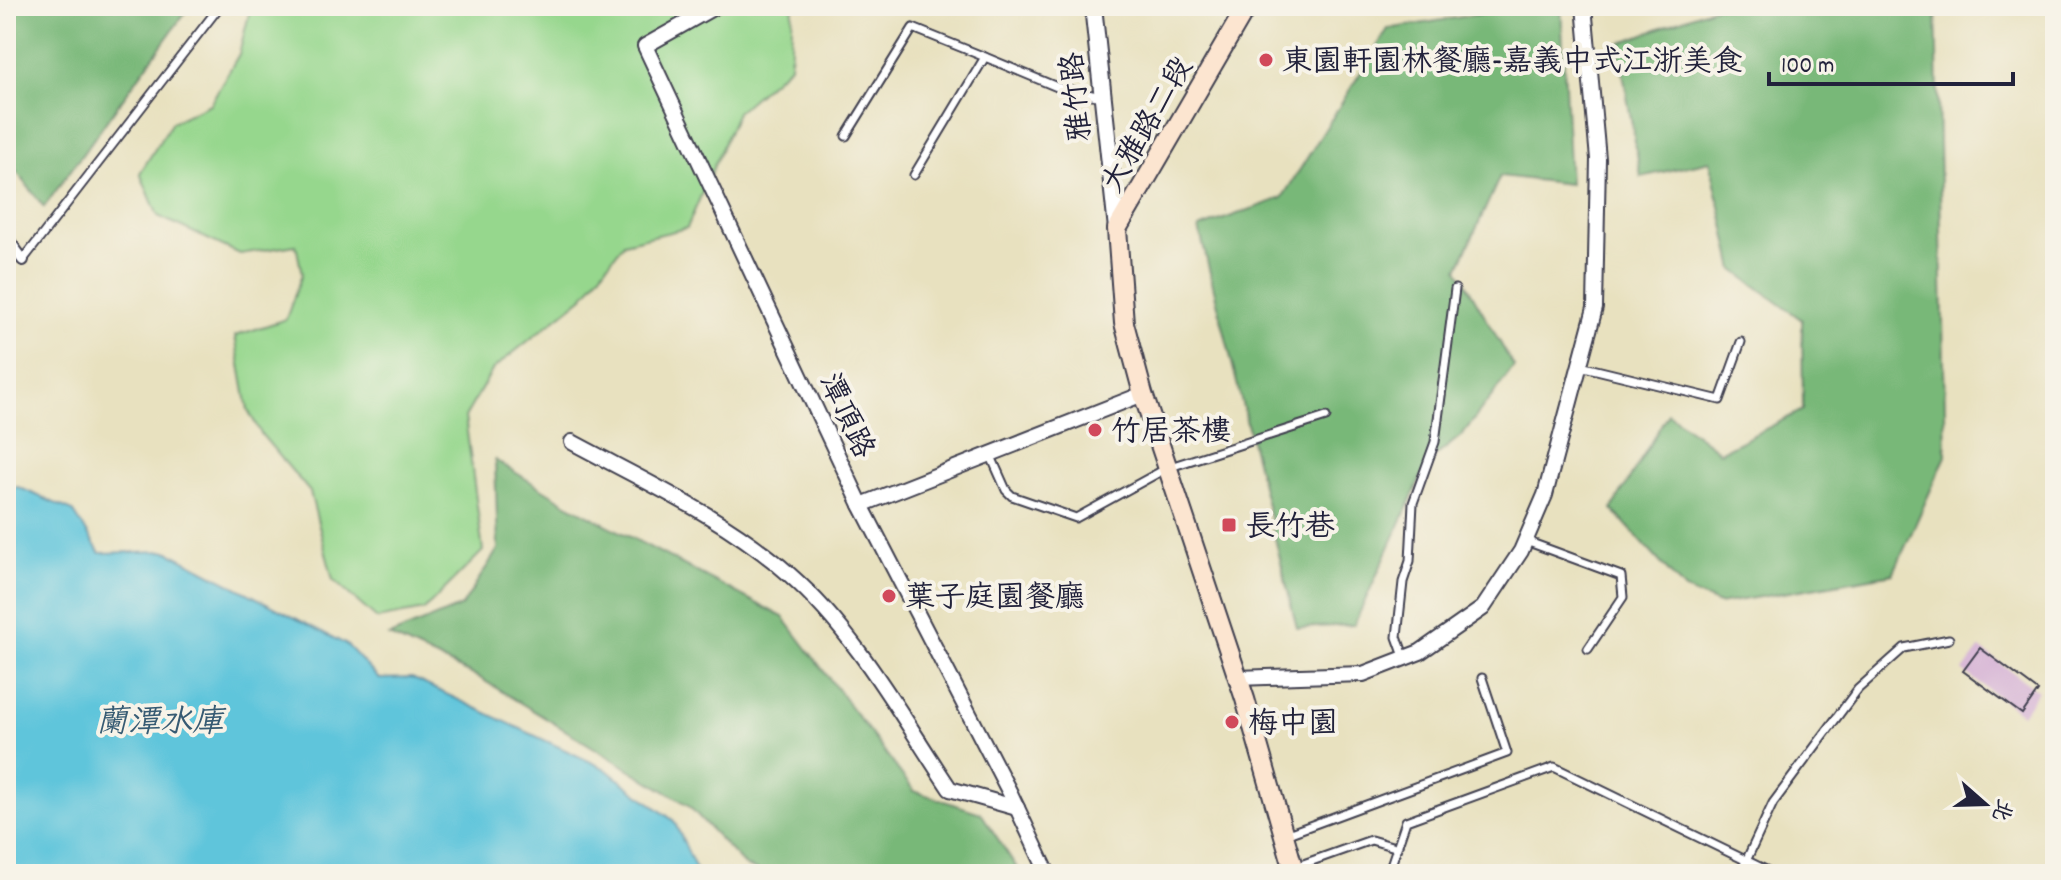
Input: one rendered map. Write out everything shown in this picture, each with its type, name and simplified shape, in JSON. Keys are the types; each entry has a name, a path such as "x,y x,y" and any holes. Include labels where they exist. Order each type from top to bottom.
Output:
{"main road":[{"name":"大雅路二段","path":"1117,229 1247,6"},
{"path":"1117,229 1124,323 1143,394 1237,678 1294,871"}],"street":[{"name":"潭頂路","path":"716,6 645,46 861,505 1048,874"},
{"name":"雅竹路","path":"1093,6 1117,229"},
{"path":"1237,678 1363,674 1420,652 1483,608 1526,541 1545,495 1595,308 1598,159 1584,6"},
{"path":"6,237 23,260"},
{"path":"861,505 1143,394"},
{"path":"572,442 728,527 791,576 870,664 950,789 1017,808"}],"lane":[{"path":"23,260 220,6"},
{"path":"846,136 913,28 1057,87 1103,97"},
{"path":"914,175 985,57"},
{"path":"1405,659 1397,637 1403,582 1410,561 1413,503 1435,442 1455,289"},
{"path":"1580,366 1720,400 1741,342"},
{"path":"990,454 1006,490 1012,496 1076,518 1167,468 1326,417"},
{"path":"1526,541 1621,576 1623,597 1588,649"},
{"path":"1740,874 1773,803 1858,689 1904,648 1949,639"},
{"path":"1283,836 1507,753 1482,678"},
{"path":"1388,874 1406,821 1554,767 1774,874"},
{"path":"1294,871 1371,840 1395,847"}],"green space":[{"path":"6,6 190,6 44,207 6,158"},
{"path":"251,6 793,6 790,66 737,112 687,228 624,243 583,297 493,369 465,417 483,551 424,610 377,619 333,580 310,492 261,434 248,410 235,336 286,319 302,274 296,245 240,254 158,216 140,173 172,122 210,104 239,54"},
{"path":"1529,6 1561,6 1570,184 1500,176 1458,269 1514,367 1462,435 1428,462 1354,625 1297,628 1199,228 1282,198 1388,29"},
{"path":"1717,6 1936,6 1946,456 1893,574 1719,604 1685,590 1612,509 1668,413 1720,452 1803,410 1802,320 1734,270 1710,161 1641,177 1618,44"},
{"path":"495,460 569,505 783,617 914,791 981,813 1021,874 767,874 745,866 688,805 478,677 389,636 462,606 498,549"}],"water":[{"name":"蘭潭水庫","path":"6,486 18,487 73,511 100,553 167,551 347,645 379,679 412,678 604,768 674,821 698,874 6,874"}],"building":[{"path":"1980,648 2038,691 2022,714 1963,671"}],"place":[{"name":"東園軒園林餐廳-嘉義中式江浙美食","path":"1266,60"},
{"name":"竹居茶樓","path":"1095,430"},
{"name":"長竹巷","path":"1229,525"},
{"name":"葉子庭園餐廳","path":"889,596"},
{"name":"梅中園","path":"1232,722"}]}
